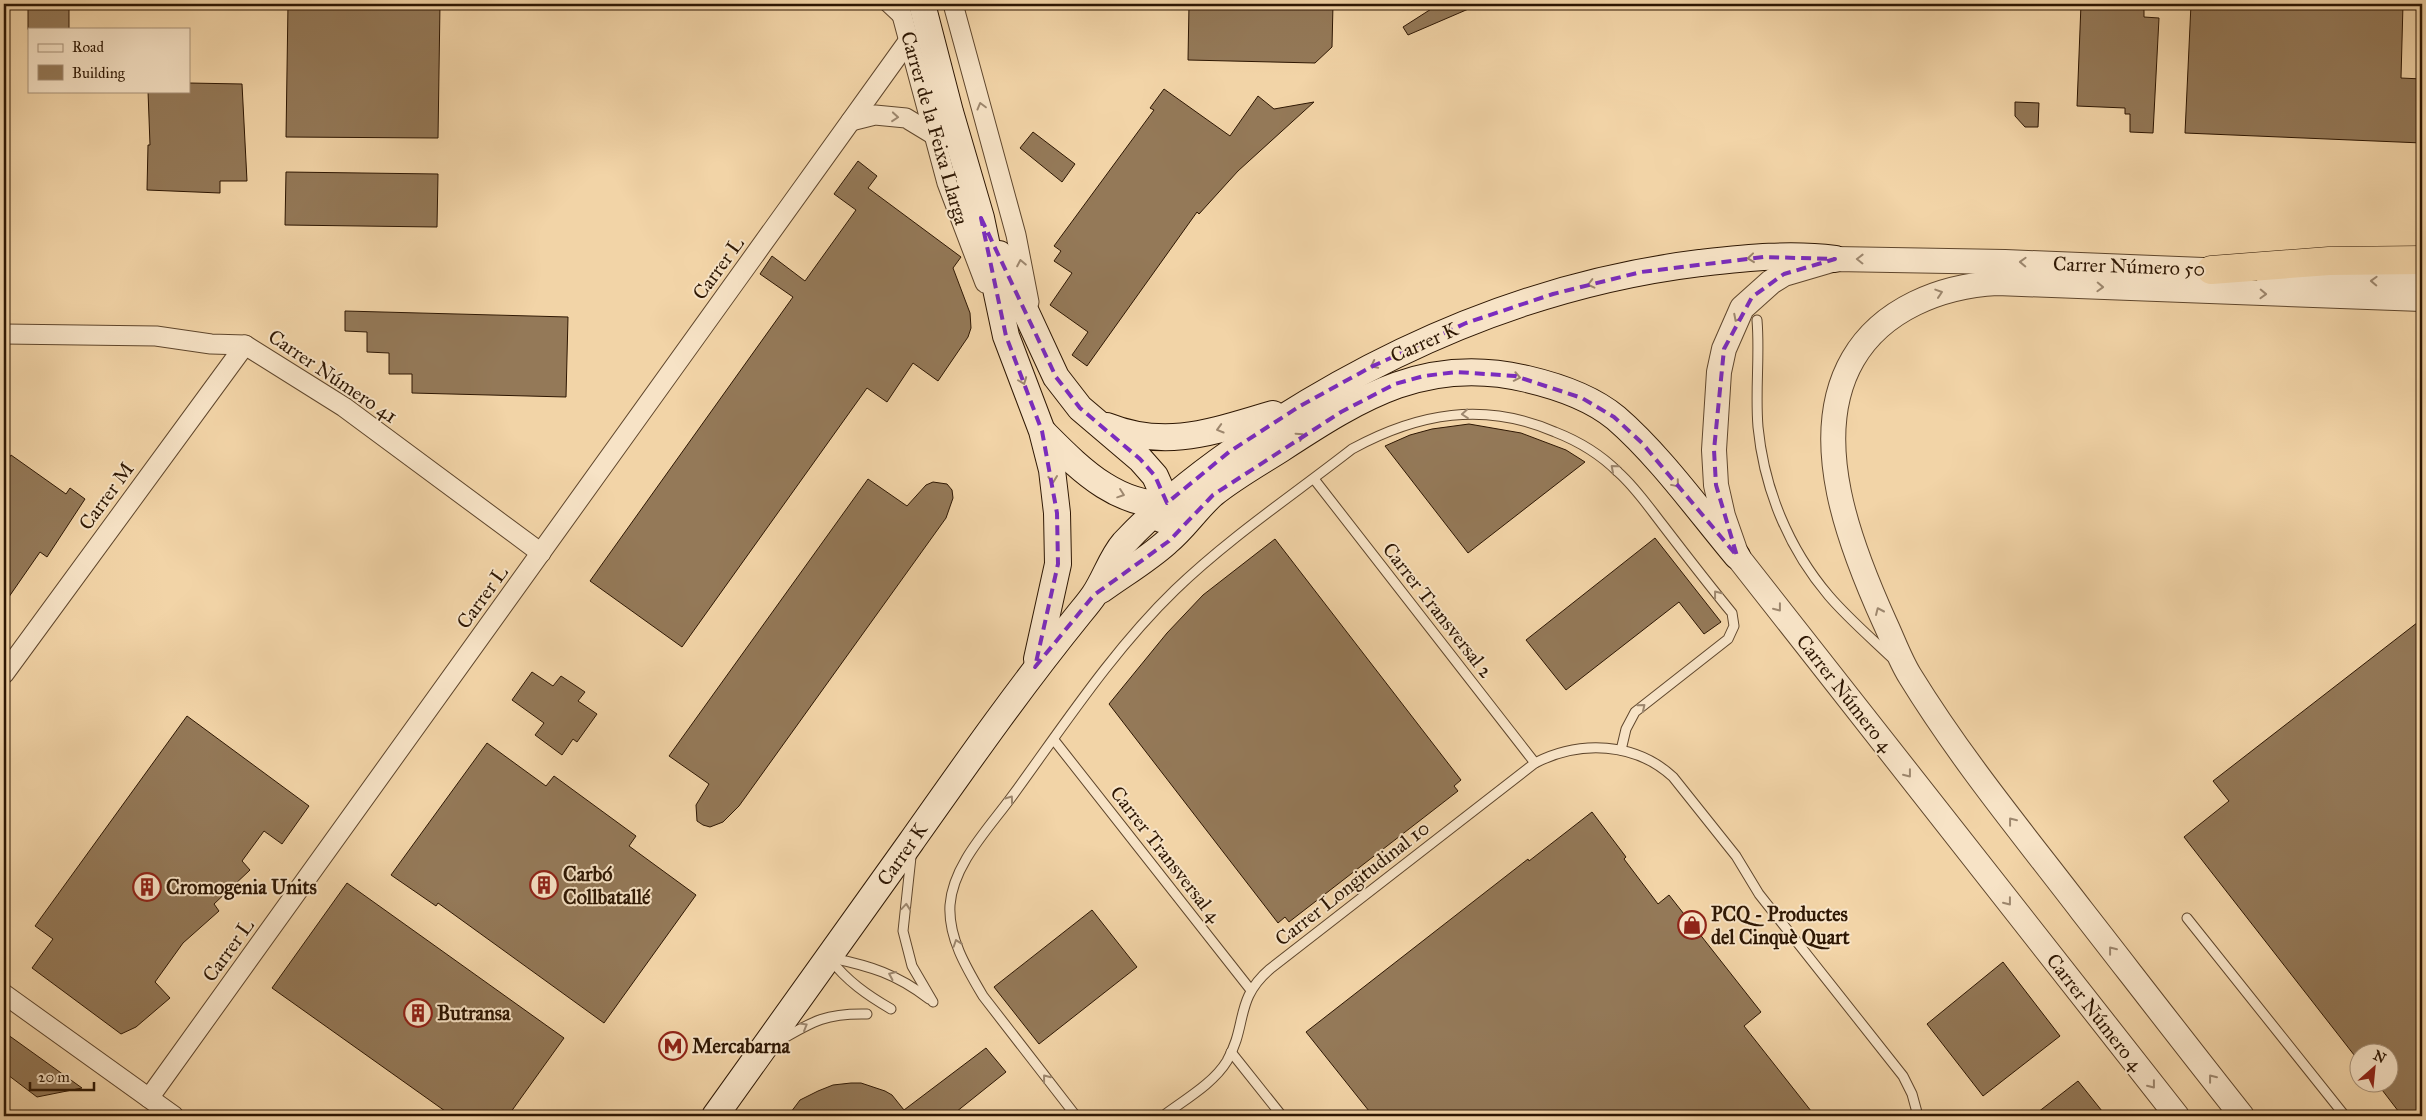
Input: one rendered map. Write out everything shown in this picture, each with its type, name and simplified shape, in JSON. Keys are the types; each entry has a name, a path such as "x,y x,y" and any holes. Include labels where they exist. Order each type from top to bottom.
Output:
{"highway":[{"path":"2211,270 2329,261 2422,260"}],"main road":[{"name":"Carrer de la Feixa Llarga","path":"922,4 950,112 982,218 1006,336 1042,431 1052,470 1057,513 1058,564 1035,667"},
{"name":"Carrer de la Feixa Llarga","path":"982,218 1056,377 1086,413 1140,459 1154,476 1163,494 1165,505"},
{"name":"Carrer K","path":"715,1116 913,840 984,736 1035,667 1094,595 1121,546 1196,477 1229,452 1300,406 1421,342 1466,323 1552,294 1641,272 1764,256 1800,255 1835,259"},
{"name":"Carrer K","path":"1094,595 1169,541 1213,495 1309,430 1395,384 1448,372 1490,372 1547,383 1582,398 1614,417 1642,443 1737,556"},
{"name":"Carrer de la Feixa Llarga","path":"1086,413 1127,434 1158,439 1203,434 1300,406"},
{"name":"Carrer de la Feixa Llarga","path":"1042,431 1093,480 1112,491 1165,505 1190,502 1213,495"},
{"path":"1136,564 1161,522 1165,505"}],"street":[{"name":"Carrer de la Feixa Llarga","path":"899,4 947,183 1006,336"},
{"name":"Carrer de la Feixa Llarga","path":"953,4 1016,235 1034,328"},
{"name":"Carrer L","path":"149,1098 851,121 906,33"},
{"path":"851,121 875,115 906,118 934,136"},
{"name":"Carrer Número 50","path":"1835,259 2005,262 2211,270 2328,279 2422,282"},
{"name":"Carrer Número 4","path":"1835,259 1784,274 1752,297 1742,308 1724,349 1719,372 1714,450 1716,485 1723,516 1737,556 2176,1116"},
{"name":"Carrer Número 50","path":"1908,673 1850,539 1837,480 1833,434 1838,391 1848,368 1860,346 1895,314 1937,293 1971,284 1996,283 2422,299"},
{"name":"Carrer Número 41","path":"4,334 156,336 211,344 245,345 344,406 541,553"},
{"name":"Carrer M","path":"4,674 245,345"},
{"path":"1908,673 1966,762 2242,1116"},
{"path":"4,994 174,1116"}],"lane":[{"path":"883,4 906,33"},
{"path":"1757,320 1758,424 1766,470 1780,516 1792,543 1808,570 1830,597 1908,673"},
{"path":"1076,1116 983,996 971,976 954,938 950,906 953,889 968,856 1122,651 1173,592 1201,565 1352,449 1379,434 1437,417 1473,413 1507,416 1535,423 1569,438 1598,455 1618,471 1732,613 1734,626 1728,639 1635,712 1626,729 1621,750 1651,760 1673,777 1736,856 1759,894 1903,1076 1912,1094 1918,1116"},
{"name":"Carrer Transversal 2","path":"1314,479 1535,763"},
{"name":"Carrer Transversal 4","path":"1054,740 1250,990"},
{"name":"Carrer Longitudinal 10","path":"1164,1116 1220,1071 1231,1052 1250,990 1270,969 1535,763 1550,755 1579,748 1621,750"},
{"path":"829,957 863,964 897,976 933,1002 912,966 903,931 913,840"},
{"path":"2187,918 2345,1116"},
{"path":"829,957 842,975 860,990 891,1009"},
{"path":"762,1051 815,1020 830,1016 867,1014"},
{"path":"1231,1052 1282,1116"}],"highlighted area":[{"path":"981,218 1056,377 1080,408 1140,459 1155,476 1167,503 1229,452 1300,406 1371,367 1466,323 1553,294 1641,272 1764,257 1835,259 1784,274 1752,297 1724,349 1714,450 1716,485 1737,556 1642,443 1614,417 1582,398 1515,376 1456,372 1424,376 1395,384 1341,412 1213,495 1169,541 1094,595 1035,667 1058,564 1057,513 1042,431 1006,336"}],"building":[{"path":"28,4 69,4 69,28 28,28"},
{"path":"288,4 440,4 438,138 286,137"},
{"path":"1189,4 1333,4 1332,47 1315,63 1188,60"},
{"path":"1439,4 1480,4 1408,35 1403,27"},
{"path":"2081,4 2144,4 2144,17 2159,18 2153,133 2130,132 2130,114 2125,114 2125,108 2077,106"},
{"path":"2191,4 2403,4 2401,78 2422,79 2422,143 2185,133"},
{"path":"190,83 242,84 247,181 220,181 220,193 147,190 148,145 150,145 148,92 190,92"},
{"path":"1164,89 1230,136 1258,96 1274,109 1314,102 1238,171 1199,214 1197,212 1087,366 1072,355 1088,332 1050,305 1072,273 1054,261 1061,251 1054,246 1154,110 1150,108"},
{"path":"2015,102 2039,103 2038,127 2025,127 2015,116"},
{"path":"1033,132 1075,164 1062,182 1020,148"},
{"path":"858,161 877,176 868,188 961,257 953,268 970,313 971,328 968,337 938,381 913,363 887,402 867,388 682,647 590,581 793,297 760,274 772,256 805,281 856,210 834,194"},
{"path":"286,172 438,174 437,227 285,225"},
{"path":"345,311 568,317 566,397 412,393 412,374 389,374 389,353 367,352 367,332 345,331"},
{"path":"1469,424 1521,433 1566,450 1585,462 1468,553 1385,446 1410,435 1432,429"},
{"path":"11,455 66,494 70,488 85,499 47,557 40,552 4,604 4,466"},
{"path":"868,479 907,506 926,485 933,482 947,484 952,490 953,498 946,518 739,806 723,822 710,827 703,825 697,821 696,805 709,784 669,756"},
{"path":"1655,538 1721,622 1704,634 1679,602 1566,690 1526,640"},
{"path":"1275,539 1461,780 1454,786 1458,791 1289,922 1285,917 1278,923 1109,704 1167,633 1203,595"},
{"path":"2422,619 2422,1116 2402,1116 2384,1092 2398,1092 2398,1042 2348,1042 2348,1047 2184,837 2229,801 2213,781"},
{"path":"532,672 553,686 561,676 585,692 578,701 597,714 577,742 573,739 562,755 535,735 544,723 512,700"},
{"name":"Cromogenia Units","path":"187,716 309,806 282,844 264,831 242,861 250,870 214,904 219,911 183,943 155,982 170,998 136,1027 121,1034 32,968 53,939 35,926"},
{"name":"Carbó Collbatallé","path":"487,743 546,786 554,776 636,836 629,846 696,895 604,1023 438,903 436,906 391,875"},
{"path":"1592,812 1658,904 1669,895 1761,1012 1744,1026 1815,1116 1373,1116 1306,1032 1528,859 1529,861"},
{"name":"Butransa","path":"347,883 564,1038 508,1116 452,1116 272,988"},
{"path":"1092,910 1137,967 1039,1044 994,987"},
{"path":"2003,962 2060,1036 1983,1096 1927,1024"},
{"path":"4,1032 82,1088 37,1097 4,1072"},
{"path":"986,1048 1006,1072 951,1116 788,1116 800,1100 833,1085 851,1083 861,1083 885,1091 892,1095 904,1110"},
{"path":"2078,1081 2106,1116 2033,1116"}],"place":[{"name":"Carbó Collbatallé","path":"544,885"},
{"name":"Cromogenia Units","path":"147,887"},
{"name":"PCQ - Productes del Cinquè Quart","path":"1692,925"},
{"name":"Butransa","path":"418,1013"},
{"name":"Mercabarna","path":"673,1046"}]}
